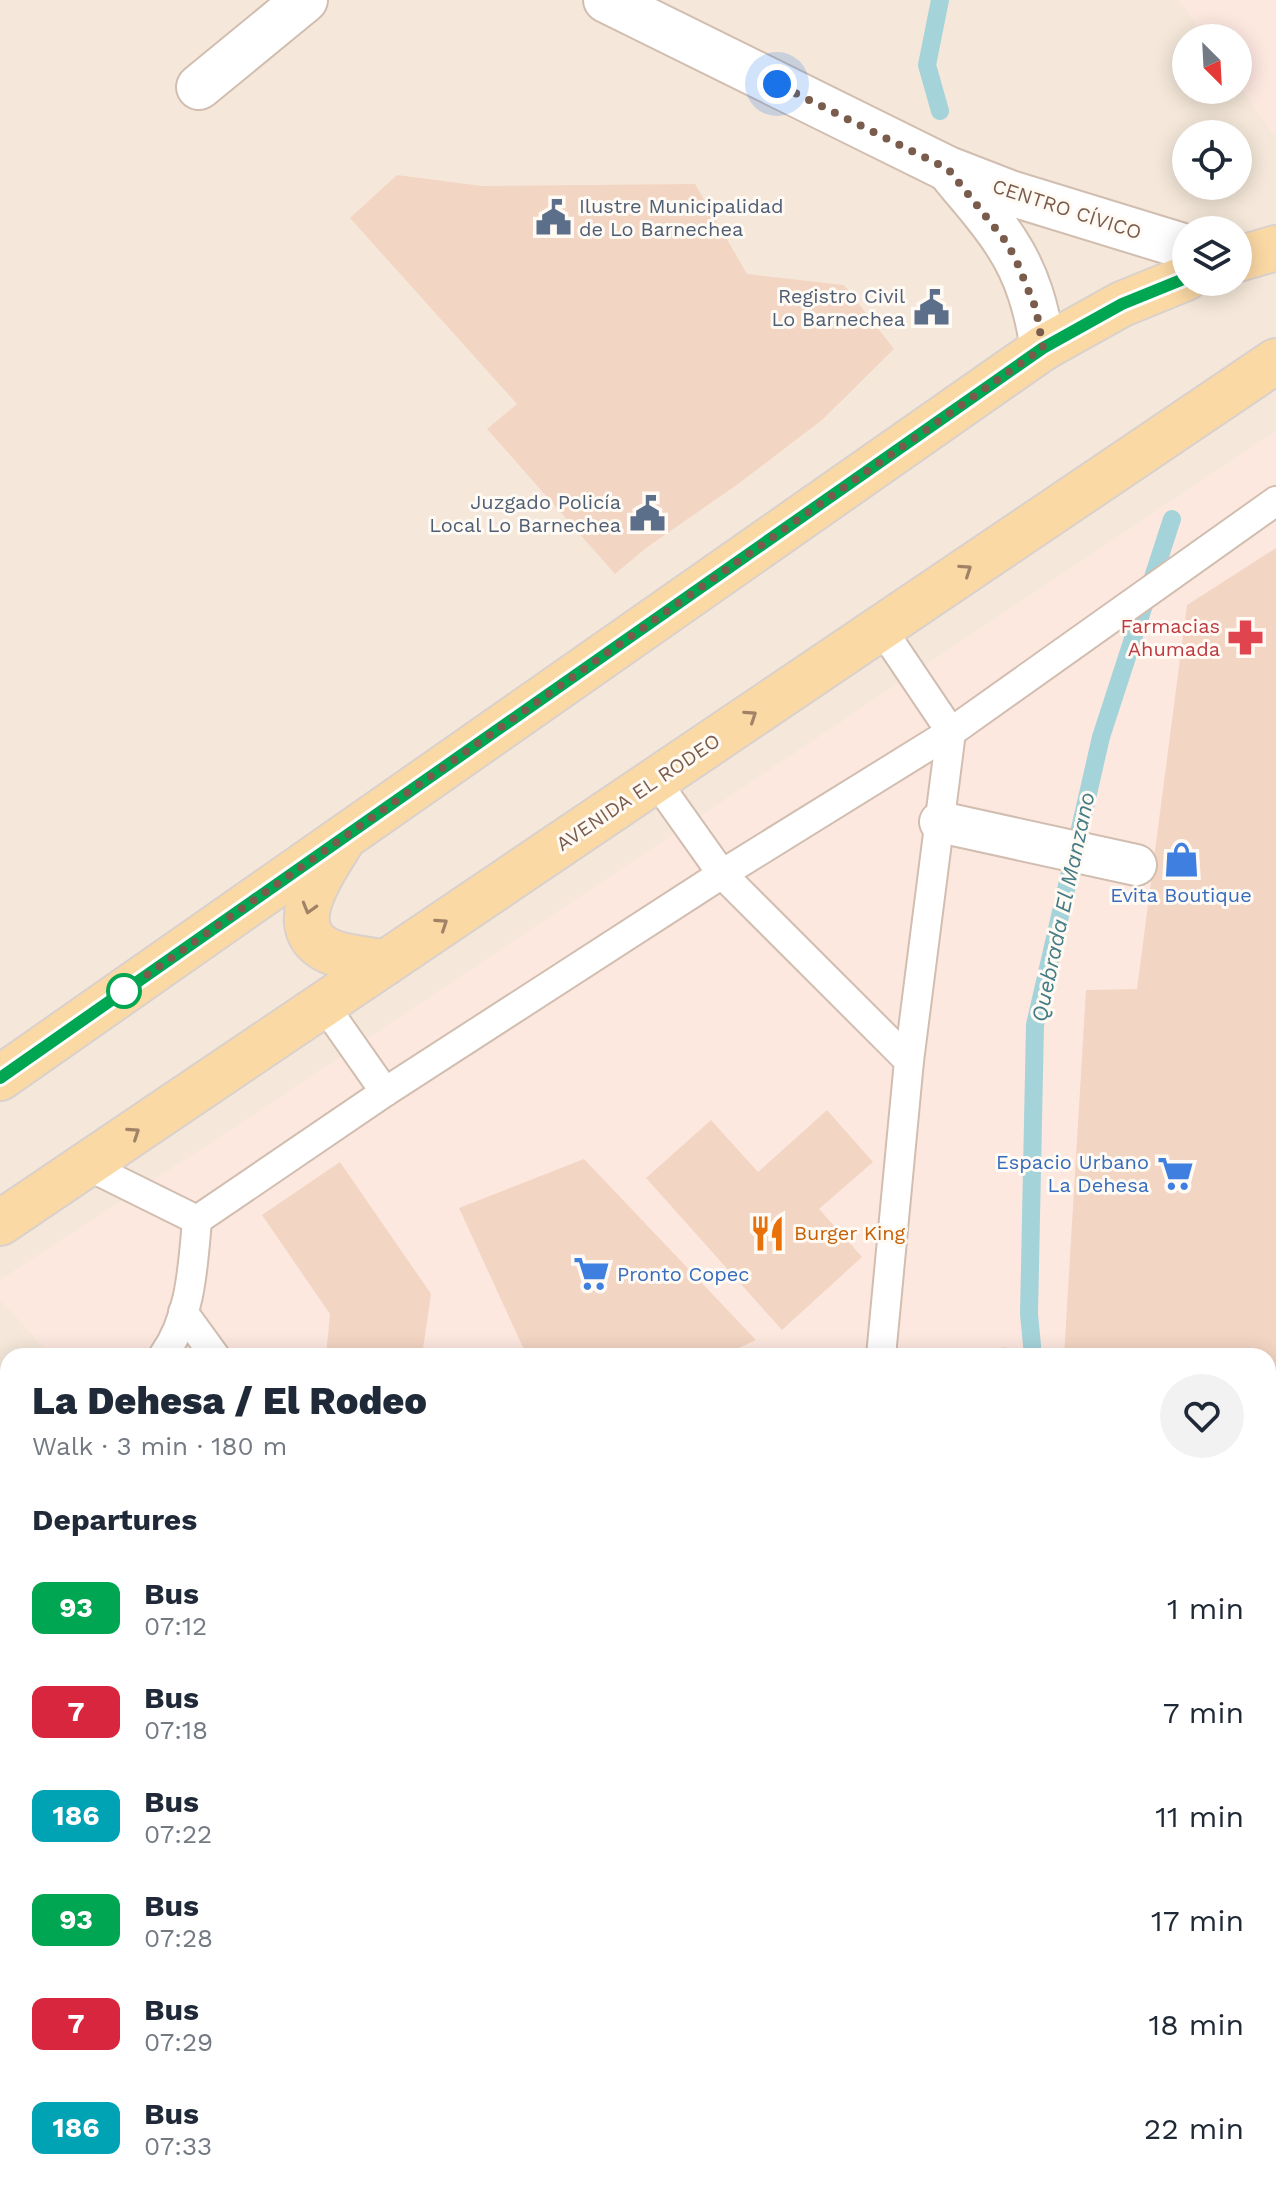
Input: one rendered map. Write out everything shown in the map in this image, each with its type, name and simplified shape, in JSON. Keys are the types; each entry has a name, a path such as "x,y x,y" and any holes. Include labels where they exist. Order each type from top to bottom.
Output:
{"main road":[{"path":"1252,255 1276,248"},
{"path":"0,1078 1043,348 1122,304 1172,284"},
{"name":"AVENIDA EL RODEO","path":"0,1223 1276,361"},
{"path":"343,838 319,877 305,920 311,938 330,951 385,963"}],"street":[{"path":"199,87 305,0"},
{"name":"CENTRO CÍVICO","path":"606,0 948,169 1010,193 1172,243"},
{"name":"CENTRO CÍVICO","path":"948,169 1007,243 1036,309 1043,348"},
{"path":"940,822 1117,861"}],"lane":[{"path":"197,1220 385,1092 722,874 951,732 1276,501"},
{"path":"880,1348 909,1061 951,732 881,628"},
{"path":"656,781 722,874 909,1061"},
{"path":"324,1005 385,1092"},
{"path":"86,1165 197,1220"},
{"path":"169,1348 176,1339 192,1277 197,1220"},
{"path":"183,1312 209,1348"}],"shaded area":[{"path":"0,0 1276,0 1276,1348 0,1348"},
{"path":"1179,0 1276,0 1276,131 1273,134 1252,104 1252,24 1196,24"},
{"path":"1276,431 1276,1348 44,1348 0,1299 0,1280 249,1118"}],"building":[{"path":"397,175 482,186 695,184 747,274 844,285 894,349 822,420 615,574 487,429 517,404 350,218"},
{"name":"Espacio Urbano La Dehesa","path":"1276,548 1276,1348 1064,1348 1086,990 1137,989 1187,605"},
{"name":"Burger King","path":"827,1110 873,1162 819,1209 862,1257 782,1330 646,1178 711,1120 758,1172"},
{"name":"Pronto Copec","path":"584,1159 756,1340 738,1348 523,1348 459,1208"},
{"path":"340,1162 431,1294 423,1348 327,1348 330,1314 262,1215"}],"waterway":[{"name":"Quebrada El Manzano","path":"940,0 927,65 940,111"},
{"name":"Quebrada El Manzano","path":"1032,1348 1029,1314 1035,1025 1101,737 1172,519"}],"bus line":[{"name":"93","path":"0,1078 1043,348 1122,304 1172,284"}],"place":[{"name":"Ilustre Municipalidad de Lo Barnechea","path":"553,218"},
{"name":"Registro Civil Lo Barnechea","path":"931,307"},
{"name":"Juzgado Policía Local Lo Barnechea","path":"647,514"},
{"name":"Farmacias Ahumada","path":"1246,638"},
{"name":"Evita Boutique","path":"1181,860"},
{"name":"Espacio Urbano La Dehesa","path":"1175,1173"},
{"name":"Burger King","path":"768,1233"},
{"name":"Pronto Copec","path":"591,1274"}],"route":[{"path":"124,991 1043,348 1036,309 1007,243 948,169 777,84"}]}
